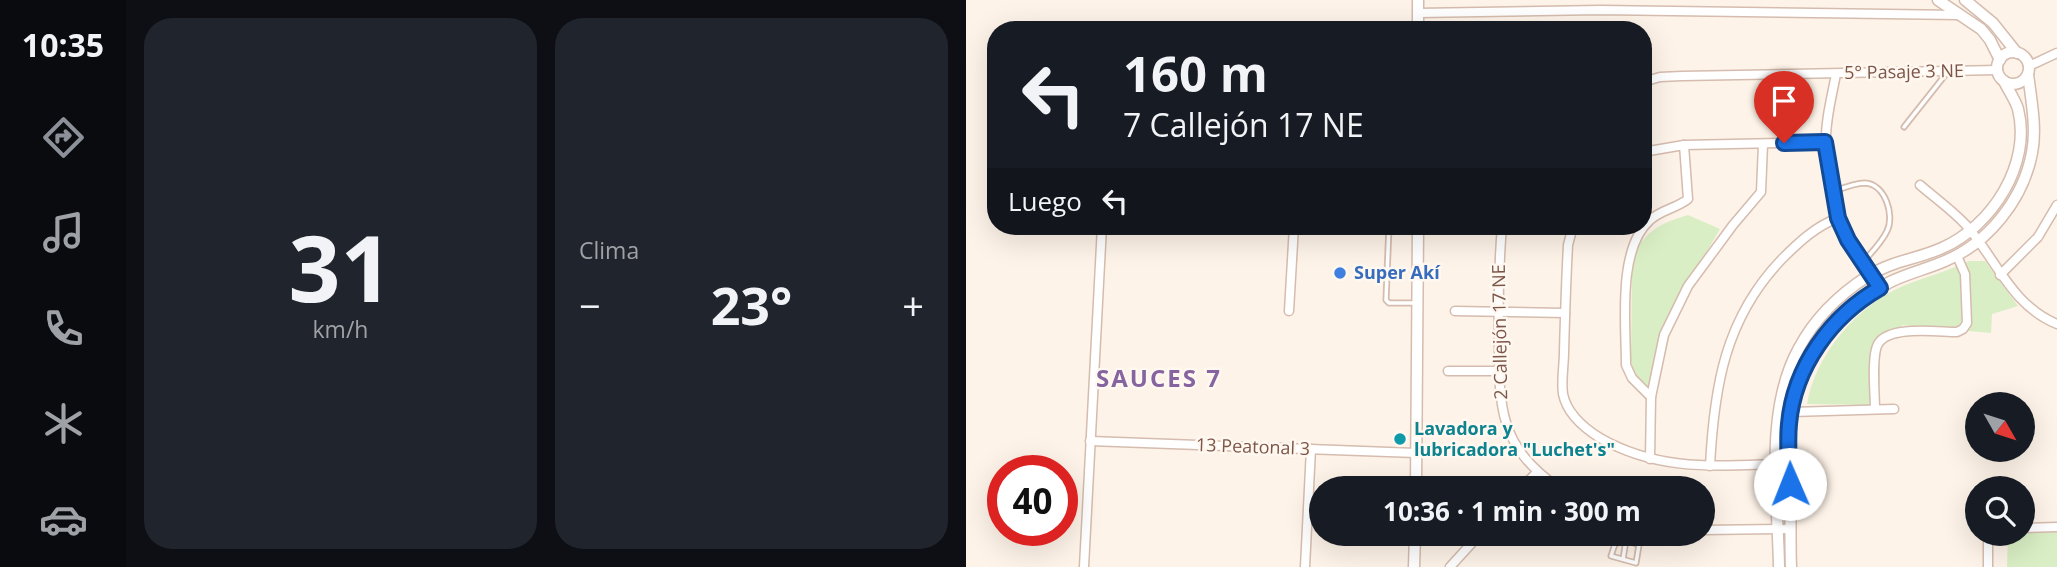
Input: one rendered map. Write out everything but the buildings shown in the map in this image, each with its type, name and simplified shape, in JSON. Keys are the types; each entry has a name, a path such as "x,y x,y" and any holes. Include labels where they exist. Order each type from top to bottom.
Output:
{"street":[{"path":"1418,0 1418,21"},
{"path":"1779,567 1778,409 1793,359 1824,312 1870,274 1943,247 1971,231 2005,190 2018,155 2018,111 1990,40 1962,15 1938,0"},
{"path":"1791,567 1790,529 1795,505 1789,440 1791,411 1802,374 1821,339 1850,308 1880,288 1957,256 1979,242 2004,214 2027,172 2034,134 2029,70 2025,58 2017,53 1993,23 1965,0"},
{"path":"1418,13 1601,10 1962,15"},
{"path":"1999,65 2007,54 2017,53"},
{"path":"2004,80 2018,83 2029,70 2057,53"},
{"name":"5° Pasaje 3 NE","path":"1652,79 1660,77 1947,72 1999,65"},
{"path":"1836,74 1825,142 1838,218 1880,288"},
{"path":"1652,150 1684,145 1825,142"},
{"path":"1650,459 1651,397 1664,335 1684,293 1761,192 1763,144"},
{"path":"1652,218 1688,199 1684,145"},
{"path":"1920,186 1971,231 2000,275 2034,312 2057,324"},
{"path":"2000,275 2038,237 2057,205"},
{"path":"1710,466 1718,381 1736,327 1748,304 1775,266 1814,230 1838,218"},
{"path":"1084,567 1101,235"},
{"path":"1289,311 1293,235"},
{"path":"1416,476 1418,235"},
{"name":"2 Callejón 17 NE","path":"1502,235 1498,371 1502,411 1512,437 1542,476"},
{"path":"1571,235 1568,245 1563,394 1571,412 1586,429 1615,446 1650,459 1678,465 1777,464"},
{"path":"1639,235 1633,243 1628,261 1626,365 1632,379 1651,397"},
{"path":"1875,409 1875,352 1878,343 1895,332 1957,332 1967,323 1965,274 1957,256"},
{"path":"1455,311 1565,313"},
{"path":"2045,320 2057,313"},
{"path":"1448,371 1498,371"},
{"path":"1791,411 1894,409"},
{"name":"13 Peatonal 3","path":"1090,441 1416,453"},
{"path":"1305,567 1311,449"},
{"path":"1533,476 1537,472"},
{"path":"2035,528 2057,527"},
{"path":"1715,530 1790,529"},
{"path":"1414,567 1415,546"},
{"path":"1450,567 1468,546"},
{"path":"1987,546 1988,567"}],"lane":[{"path":"1904,127 1947,72"},
{"path":"1833,192 1865,183 1872,185 1883,195 1886,202 1890,215 1888,229 1863,263"},
{"path":"1389,235 1386,300 1389,303 1418,303"},
{"path":"1614,546 1611,555 1614,558 1637,562 1639,546"},
{"path":"1622,560 1625,546"}],"green space":[{"path":"1688,215 1720,229 1683,292 1664,337 1651,390 1635,378 1631,361 1632,259 1648,235 1652,235 1654,230"},
{"path":"1969,261 1985,261 2018,306 1992,314 1991,333 1902,325 1886,338 1882,347 1879,388 1873,405 1807,404 1819,368 1829,350 1855,319 1886,295 1903,286"},
{"path":"2035,529 2057,529 2057,567 2007,567 2008,546 2035,546"}],"place":[{"name":"Super Akí","path":"1340,273"},
{"name":"Lavadora y lubricadora \"Luchet's\"","path":"1400,439"}],"district":[{"name":"SAUCES 7","path":"1159,379"}],"route":[{"path":"1784,143 1825,142 1838,218 1848,240 1880,288 1850,308 1835,323 1821,339 1802,374 1789,424 1790,484"}]}
